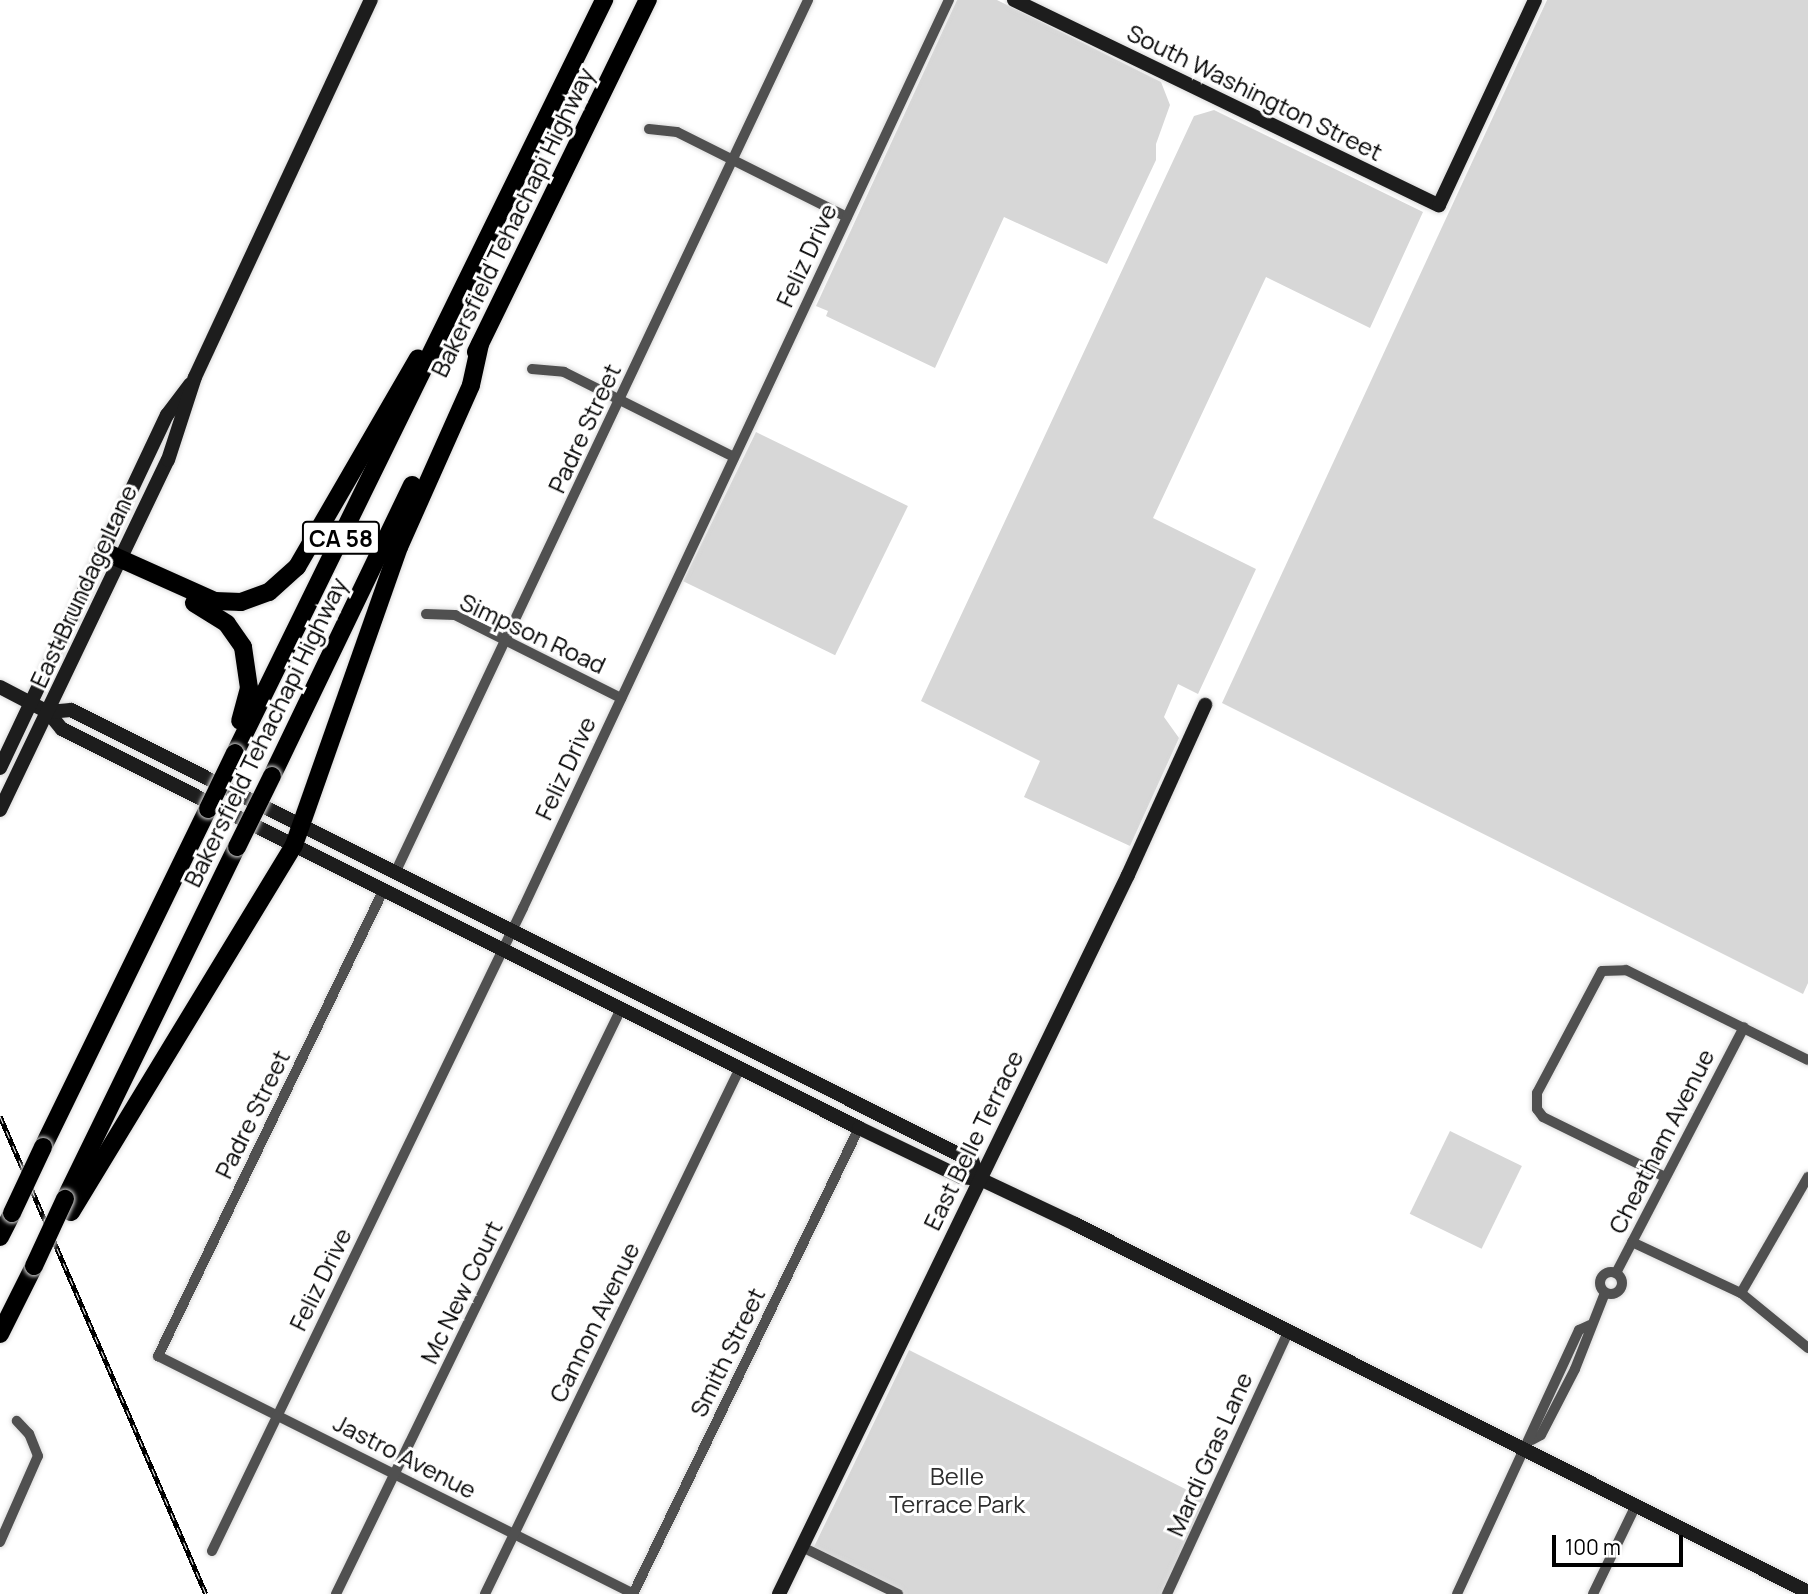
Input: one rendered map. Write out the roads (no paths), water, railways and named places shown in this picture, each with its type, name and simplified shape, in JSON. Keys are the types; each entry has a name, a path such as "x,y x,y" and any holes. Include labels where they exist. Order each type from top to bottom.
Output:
{"highway":[{"name":"Bakersfield Tehachapi Highway","path":"0,1237 199,830 232,752 447,323 604,0"},
{"name":"Bakersfield Tehachapi Highway","path":"68,1206 237,847 648,0"},
{"path":"118,564 215,601 255,598 280,585 297,567 420,353 447,323"},
{"path":"0,1334 68,1206 294,845 399,547 471,385 480,344"},
{"path":"101,556 204,608 236,635 247,660 249,688 232,752"}],"street":[{"name":"East Brundage Lane","path":"0,810 168,460 195,377 371,0"},
{"name":"Padre Street","path":"396,873 808,0"},
{"name":"Feliz Drive","path":"212,1551 503,949 949,0"},
{"name":"South Washington Street","path":"1014,0 1439,205 1535,0"},
{"path":"649,130 677,132 847,217"},
{"path":"532,369 564,372 734,457"},
{"name":"East Brundage Lane","path":"0,768 167,415 195,377"},
{"name":"Simpson Road","path":"426,614 455,615 621,698"},
{"path":"0,687 48,712 62,729 621,1009 961,1177 979,1179 1529,1445 1636,1505 1808,1592"},
{"name":"East Belle Terrace","path":"779,1594 1128,875 1205,705"},
{"path":"48,712 71,710 972,1161 979,1179"},
{"name":"Padre Street","path":"158,1356 384,889"},
{"path":"1665,1177 1543,1118 1537,1109 1543,1082 1597,976 1609,968 1626,970 1808,1060"},
{"name":"Mc New Court","path":"336,1594 621,1009"},
{"name":"Cheatham Avenue","path":"1616,1273 1744,1027"},
{"path":"696,1046 769,1071 785,1069"},
{"name":"Cannon Avenue","path":"485,1594 740,1068"},
{"name":"Smith Street","path":"633,1594 859,1128"},
{"path":"1741,1293 1808,1177"},
{"path":"1632,1242 1741,1293 1808,1348"},
{"path":"1457,1594 1529,1445 1547,1424 1592,1334 1590,1325 1605,1293 1601,1278 1616,1273 1621,1289 1605,1293"},
{"name":"Mardi Gras Lane","path":"1167,1594 1289,1331"},
{"name":"Jastro Avenue","path":"158,1356 633,1594"},
{"path":"0,1542 38,1456 29,1434 16,1421"},
{"path":"1593,1594 1636,1505"},
{"path":"802,1547 898,1594"}],"railway":[{"path":"0,1116 206,1594"}],"park label":[{"name":"Belle Terrace Park","path":"957,1490"}]}
